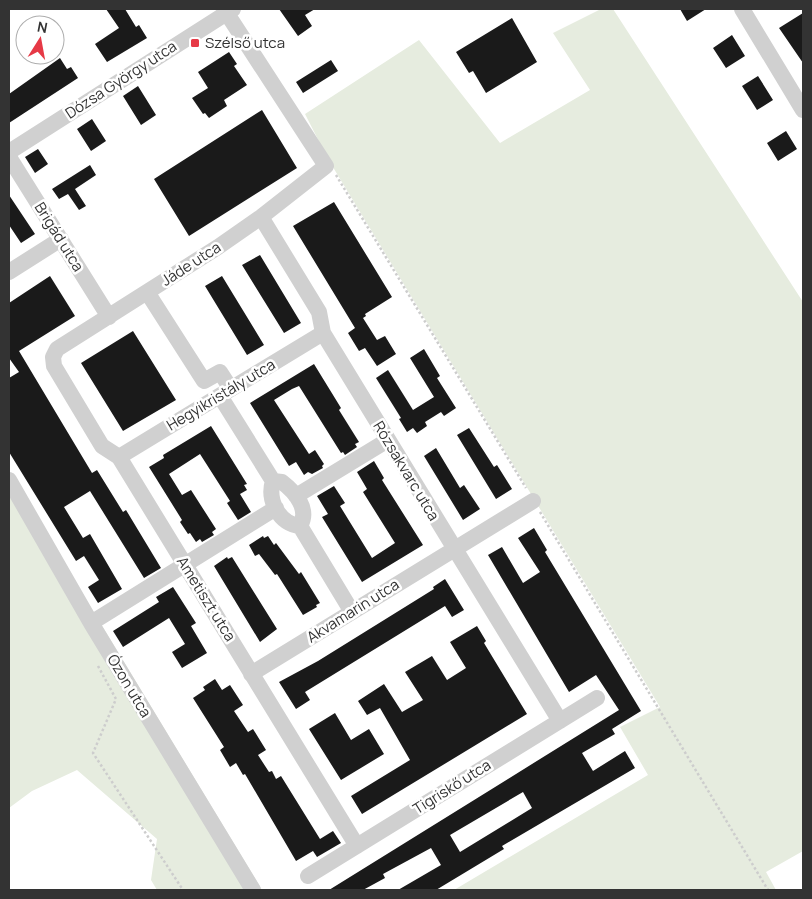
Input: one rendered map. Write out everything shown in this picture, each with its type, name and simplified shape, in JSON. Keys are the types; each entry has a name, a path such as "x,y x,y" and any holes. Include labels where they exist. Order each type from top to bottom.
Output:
{"street":[{"path":"742,9 803,110"},
{"path":"228,10 326,166"},
{"name":"Dózsa György utca","path":"9,152 228,10"},
{"name":"Brigád utca","path":"9,157 109,317"},
{"name":"Jáde utca","path":"53,357 57,348 148,292 261,217 326,166"},
{"name":"Rózsakvarc utca","path":"261,217 319,312 322,333 560,721"},
{"path":"9,272 61,240"},
{"path":"148,292 204,381 220,372 226,392 272,481 271,499 284,520 291,525 300,526"},
{"name":"Hegyikristály utca","path":"119,457 322,333"},
{"name":"Ametiszt utca","path":"53,357 54,366 102,446 119,457 357,846"},
{"path":"296,496 388,440"},
{"name":"Ózon utca","path":"9,480 91,623 253,890"},
{"path":"272,481 282,482 296,496 304,510 304,518 300,526"},
{"name":"Akvamarin utca","path":"251,674 533,501"},
{"path":"91,623 276,508"},
{"path":"300,526 352,612"},
{"name":"Tigriskő utca","path":"308,876 596,698"}],"path":[{"path":"326,166 338,176 768,890"},
{"path":"95,660 116,699 94,753 183,890"}],"shaded area":[{"path":"601,9 613,9 803,302 803,851 766,872 776,890 454,890 648,775 620,727 660,707 328,159 305,114 419,40 500,143 590,90 553,33"},
{"path":"9,472 262,890 157,890 151,880 157,839 77,770 32,791 9,808"}],"building":[{"path":"106,9 125,9 136,27 139,25 147,38 107,62 95,44 119,28"},
{"path":"279,9 315,9 305,15 312,26 298,36"},
{"path":"680,9 706,9 687,21"},
{"path":"803,13 803,63 779,28"},
{"path":"512,18 537,62 486,93 473,71 469,73 456,52"},
{"path":"732,35 745,56 726,68 713,48"},
{"path":"229,52 237,64 234,66 247,85 224,100 227,106 209,118 205,113 203,114 192,98 208,88 198,72"},
{"path":"331,60 338,71 303,93 296,82"},
{"path":"50,65 64,65 67,69 71,67 78,78 9,123 9,94"},
{"path":"758,76 773,100 757,110 742,86"},
{"path":"138,86 156,115 141,125 123,96"},
{"path":"262,110 297,168 189,236 154,179"},
{"path":"92,119 106,141 91,151 77,129"},
{"path":"786,131 797,149 778,161 767,143"},
{"path":"38,149 48,164 35,173 25,157"},
{"path":"90,165 96,175 75,189 86,206 79,210 68,194 59,199 52,189"},
{"path":"9,195 35,234 21,243 9,225"},
{"path":"334,202 392,297 365,314 366,316 363,318 377,340 385,336 396,354 377,366 365,348 359,351 348,333 355,328 293,226"},
{"path":"260,255 301,323 284,333 242,265"},
{"path":"50,276 75,316 19,351 92,473 97,470 123,512 126,510 161,568 144,578 90,491 64,507 83,538 90,534 122,589 98,603 88,587 99,580 84,556 76,561 9,452 9,378 19,372 9,358 9,303"},
{"path":"222,276 264,345 247,355 205,286"},
{"path":"133,331 176,400 123,431 81,363"},
{"path":"424,349 440,376 437,378 456,408 444,416 441,412 425,422 427,426 417,433 413,428 407,432 399,419 401,418 376,378 388,370 413,410 434,397 410,358"},
{"path":"314,364 359,442 355,444 357,447 345,455 343,452 341,453 299,386 292,389 274,400 309,454 315,450 324,464 323,468 312,474 308,472 304,475 296,462 289,466 250,403"},
{"path":"211,426 247,484 244,485 247,490 240,494 251,512 238,520 227,503 230,501 200,454 169,474 182,495 191,490 216,529 212,532 214,535 202,542 200,539 196,542 180,522 182,520 149,467 164,458 163,455"},
{"path":"469,428 494,467 497,465 512,489 496,499 457,435"},
{"path":"436,448 460,488 464,485 480,509 463,520 424,456"},
{"path":"374,461 384,478 382,480 423,545 362,582 322,517 328,514 317,496 334,486 345,503 340,506 372,558 395,543 363,492 367,489 357,472"},
{"path":"534,528 547,550 545,552 641,711 612,729 615,734 582,753 593,771 625,751 635,768 502,846 504,849 436,890 398,890 441,865 431,848 383,874 385,878 363,890 329,890 619,710 596,675 569,692 488,555 502,547 523,583 540,572 518,538","holes":["523,792 532,808 460,852 450,835"]},
{"path":"263,536 264,538 268,536 274,545 276,543 299,574 301,572 320,603 316,605 317,607 303,615 277,574 275,575 259,554 255,556 249,545"},
{"path":"227,557 228,559 232,557 277,629 260,642 214,566"},
{"path":"445,579 464,610 452,617 445,606 305,692 310,700 296,709 279,682 318,661 434,589 433,587"},
{"path":"173,587 196,623 191,626 207,653 182,668 172,652 185,644 169,618 123,647 113,631 159,602 156,597"},
{"path":"477,626 486,641 484,643 527,714 362,814 351,796 410,760 380,708 367,715 358,701 384,684 402,712 423,700 405,672 432,656 447,680 466,668 450,642"},
{"path":"215,679 222,690 230,685 243,705 234,711 248,732 253,729 266,750 258,755 269,772 272,771 276,779 281,776 320,839 333,831 341,843 317,857 313,851 296,861 245,774 243,775 236,763 230,767 220,750 224,747 193,698 205,690 203,687"},
{"path":"335,713 351,740 369,729 384,754 341,780 309,729"}],"place":[{"name":"Szélső utca","path":"195,43"}]}
